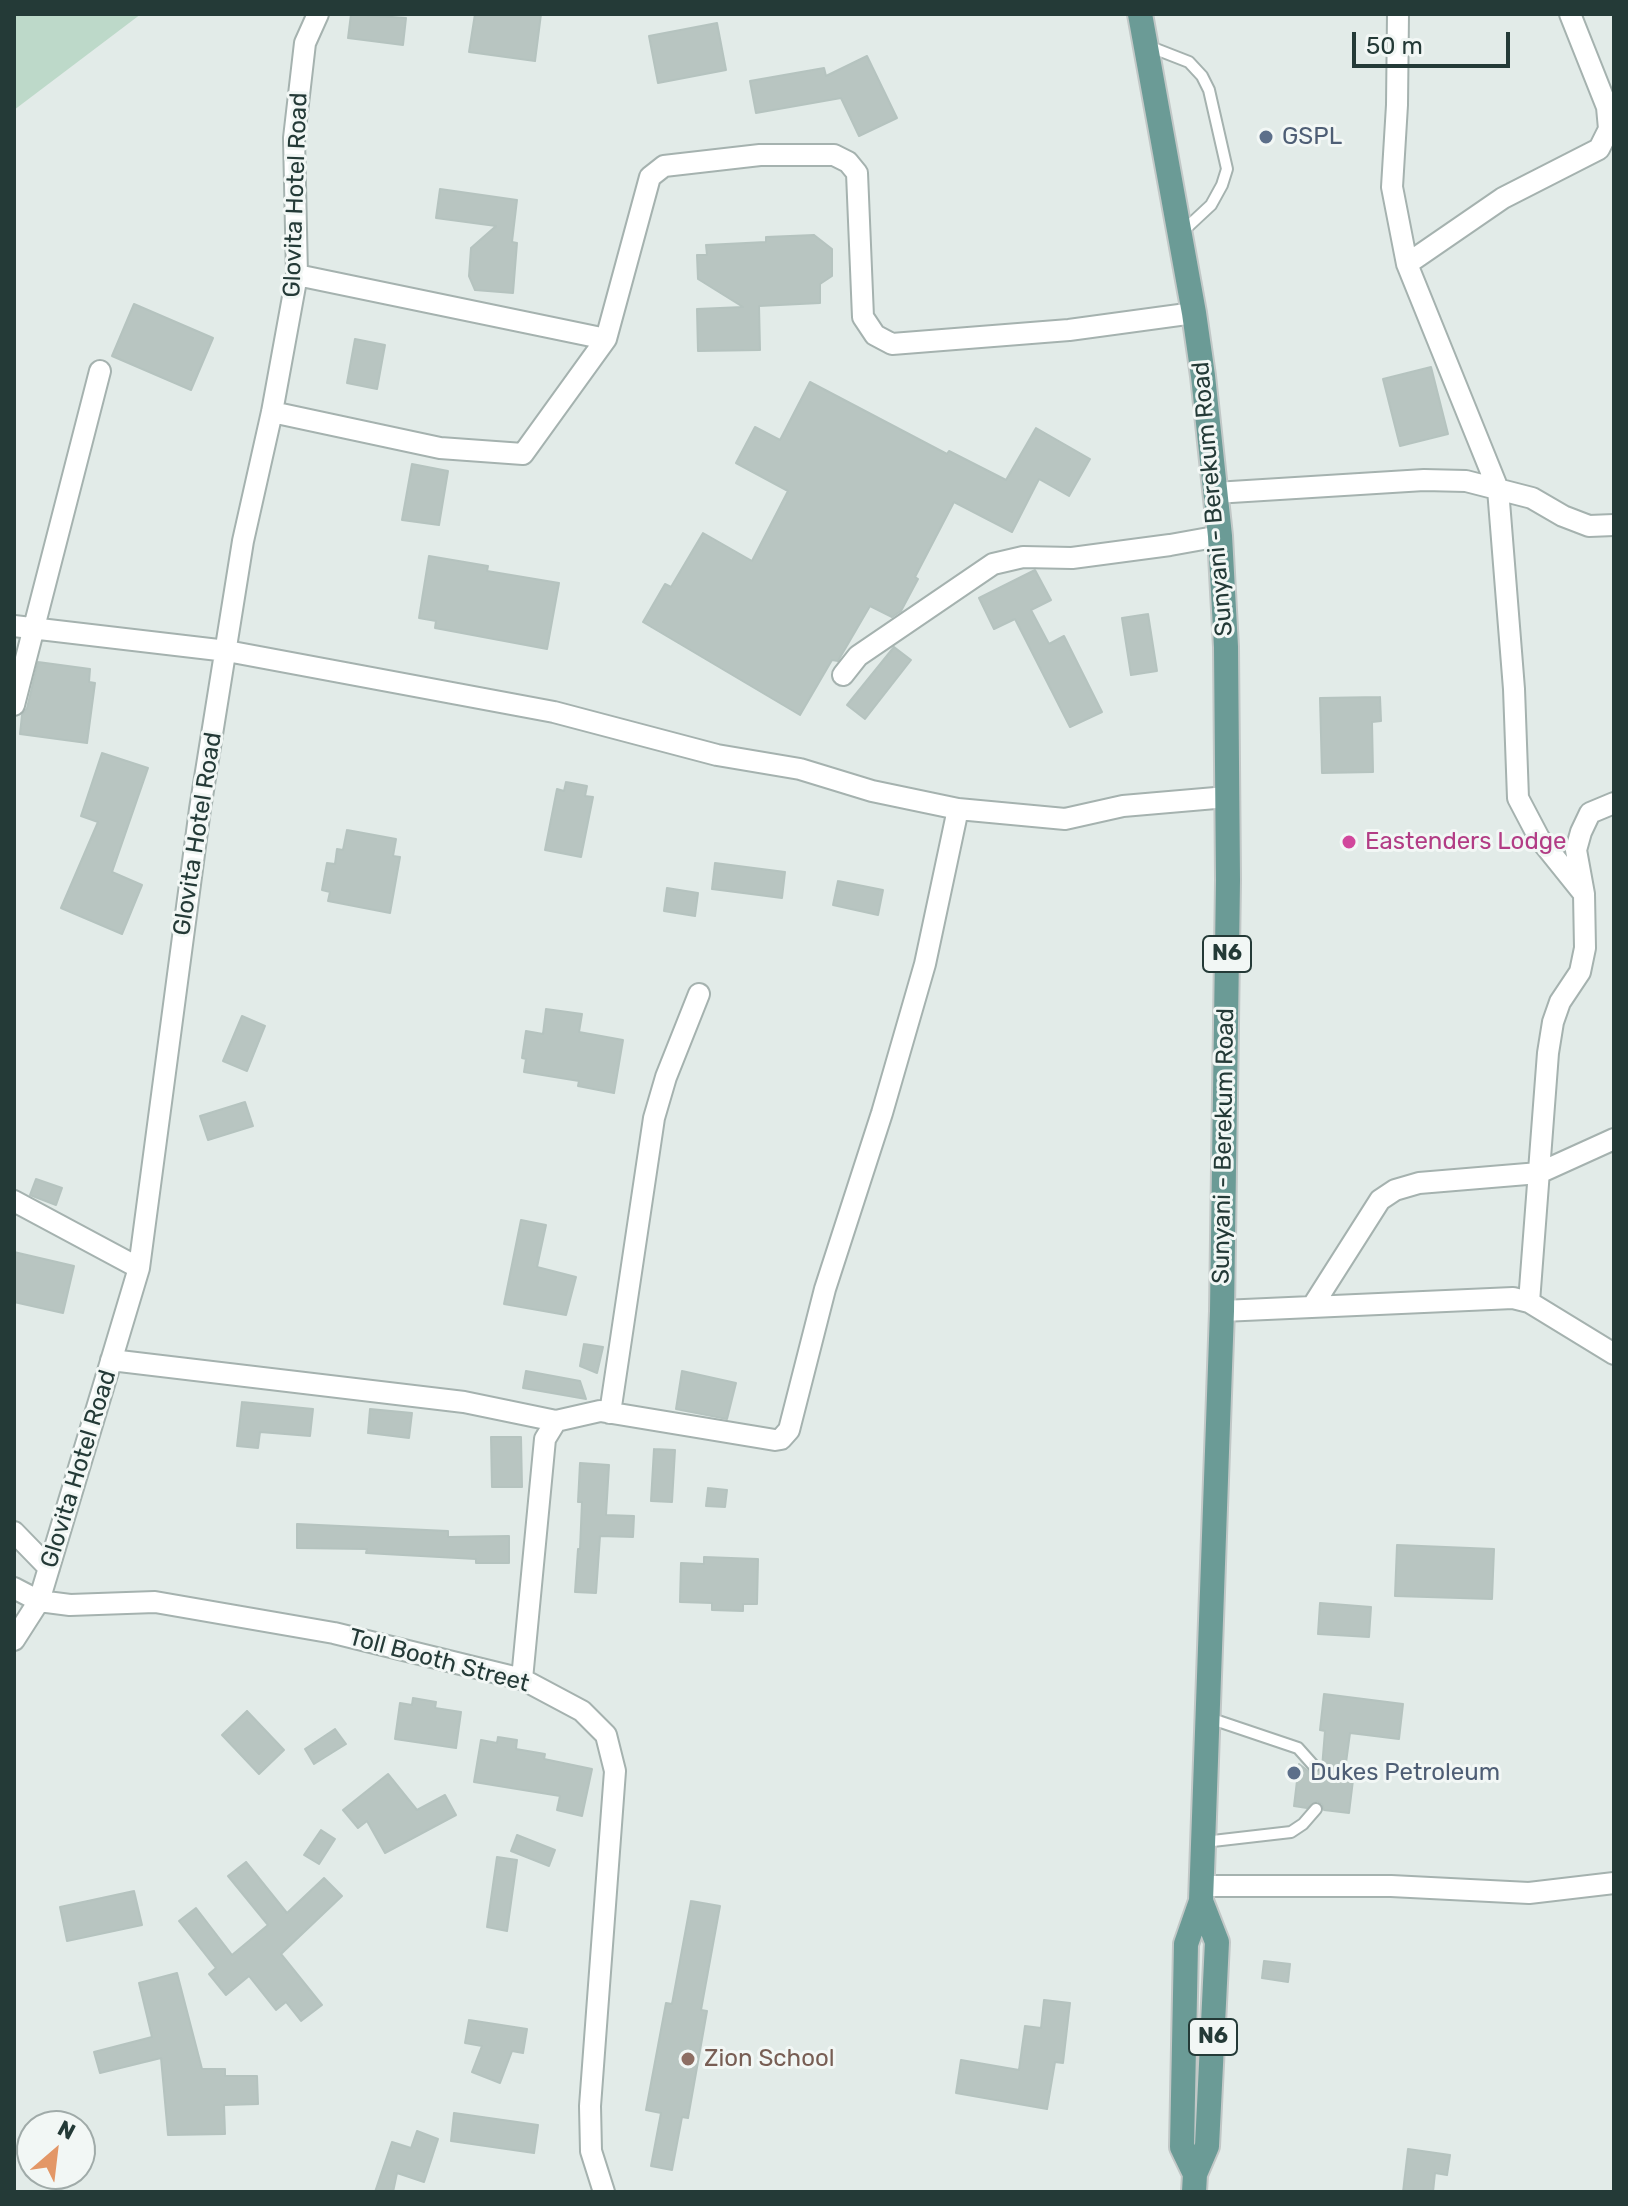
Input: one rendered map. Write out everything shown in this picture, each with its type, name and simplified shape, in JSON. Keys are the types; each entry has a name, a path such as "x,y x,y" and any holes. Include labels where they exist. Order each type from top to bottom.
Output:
{"main road":[{"name":"Sunyani - Berekum Road","path":"1140,14 1194,313 1220,536 1226,647 1226,1159 1201,1894 1217,1942 1207,2146 1195,2183"}],"street":[{"name":"Glovita Hotel Road","path":"14,1640 39,1601 139,1268 200,809 243,541 272,412 297,275 294,138 305,43 318,14"},
{"path":"1398,14 1392,187 1407,264 1498,489 1514,689 1518,798 1539,838 1584,894"},
{"path":"1407,264 1503,198 1599,149 1609,129 1607,107 1570,14"},
{"path":"272,412 440,448 523,454 606,339 650,177 664,166 760,155 834,155 848,162 857,173 863,317 875,335 892,344 1069,330 1194,313"},
{"path":"297,275 606,339"},
{"path":"14,705 23,626 100,371"},
{"path":"1215,493 1424,480 1466,481 1532,498 1563,516 1589,526 1614,525"},
{"path":"843,675 858,656 993,564 1023,557 1072,558 1220,536"},
{"path":"23,626 227,651 554,712 717,755 800,769 872,791 958,809 1065,819 1123,806 1227,797"},
{"path":"1529,1302 1548,1053 1560,1002 1580,972 1585,948 1584,894 1576,850 1590,813 1614,803"},
{"path":"111,1360 464,1402 556,1421 600,1411 781,1439 789,1430 825,1289 882,1113 925,964 958,809"},
{"path":"610,1413 654,1118 666,1077 699,994"},
{"path":"1312,1307 1380,1200 1395,1190 1419,1183 1539,1173 1614,1139"},
{"path":"14,1201 139,1268"},
{"path":"1222,1311 1513,1298 1529,1302 1614,1354"},
{"path":"522,1679 545,1439 556,1421"},
{"path":"14,1532 49,1568"},
{"path":"14,1588 39,1601"},
{"name":"Toll Booth Street","path":"39,1601 70,1605 155,1602 334,1633 522,1679 582,1711 606,1735 615,1771 590,2106 591,2151 604,2192"},
{"path":"1201,1894 1391,1886 1529,1893 1614,1883"}],"lane":[{"path":"1146,45 1189,62 1202,76 1209,90 1227,169 1211,205 1180,233"},
{"path":"1208,1718 1298,1748 1314,1766"},
{"path":"1204,1842 1291,1832 1316,1809"}],"green space":[{"path":"14,14 141,14 14,110"}],"building":[{"path":"351,14 406,18 403,45 348,38"},
{"path":"475,14 541,14 535,61 469,52"},
{"path":"717,23 726,70 658,83 649,36"},
{"path":"867,56 897,118 859,136 841,98 756,113 750,81 824,68 826,76"},
{"path":"440,189 517,200 512,242 517,243 513,293 475,290 469,276 471,248 496,226 436,218"},
{"path":"814,235 832,249 832,276 820,284 820,303 759,306 760,350 698,351 697,309 743,307 698,279 697,255 707,255 706,245 766,242 766,237"},
{"path":"134,304 213,338 191,390 112,356"},
{"path":"355,339 385,345 377,389 347,383"},
{"path":"1431,367 1448,434 1400,446 1383,379"},
{"path":"810,382 947,454 949,451 1006,480 1036,428 1090,459 1069,496 1039,479 1012,532 954,502 901,611 892,617 870,606 838,661 832,660 800,715 643,622 665,584 671,587 703,533 752,561 788,491 736,463 755,427 780,440"},
{"path":"412,464 448,471 439,525 402,520"},
{"path":"429,556 488,566 487,571 559,583 547,649 435,628 436,621 419,618"},
{"path":"1035,570 1051,600 1031,610 1049,644 1064,636 1102,712 1070,727 1015,619 994,629 979,598"},
{"path":"1148,614 1157,671 1131,675 1122,618"},
{"path":"894,647 911,660 865,719 847,705"},
{"path":"38,662 90,669 89,682 95,683 87,743 20,734 22,715 27,708"},
{"path":"1380,697 1381,721 1372,722 1373,772 1322,773 1320,698"},
{"path":"102,753 148,768 112,872 142,885 122,934 61,908 98,822 81,816"},
{"path":"566,782 587,786 585,796 593,797 581,857 545,850 557,789 564,791"},
{"path":"347,830 396,839 393,856 400,857 390,913 328,901 330,892 322,890 327,863 335,864 337,849 343,850"},
{"path":"715,863 785,872 782,898 712,889"},
{"path":"838,881 883,890 878,915 833,905"},
{"path":"667,888 698,893 695,916 664,911"},
{"path":"546,1009 582,1014 579,1032 623,1040 614,1093 578,1086 579,1081 524,1072 526,1059 522,1058 526,1031 543,1034"},
{"path":"242,1016 265,1026 247,1071 223,1061"},
{"path":"245,1102 253,1126 208,1140 200,1116"},
{"path":"36,1179 62,1188 56,1205 30,1195"},
{"path":"521,1220 546,1225 537,1267 576,1277 566,1315 504,1304"},
{"path":"14,1252 74,1266 63,1313 14,1302"},
{"path":"584,1344 603,1347 597,1373 580,1366"},
{"path":"526,1371 580,1381 586,1399 523,1388"},
{"path":"682,1371 736,1383 727,1419 676,1409"},
{"path":"242,1402 313,1409 310,1436 260,1432 258,1448 237,1446"},
{"path":"370,1409 412,1413 409,1438 368,1433"},
{"path":"491,1437 521,1437 522,1487 492,1487"},
{"path":"654,1449 675,1450 672,1502 651,1501"},
{"path":"580,1463 609,1465 606,1515 634,1516 633,1537 600,1536 596,1593 575,1592 582,1502 578,1502"},
{"path":"708,1488 727,1490 725,1507 706,1506"},
{"path":"297,1524 448,1531 448,1537 509,1536 509,1563 366,1553 367,1549 297,1548"},
{"path":"1397,1545 1494,1549 1492,1599 1395,1596"},
{"path":"704,1557 758,1559 757,1604 743,1604 743,1611 712,1610 712,1603 680,1602 681,1563 704,1564"},
{"path":"1320,1603 1371,1607 1369,1637 1318,1634"},
{"path":"1324,1694 1403,1704 1399,1739 1350,1733 1345,1770 1354,1772 1349,1813 1324,1810 1317,1801 1307,1808 1294,1806 1299,1764 1312,1774 1322,1768 1325,1731 1320,1730"},
{"path":"413,1698 436,1702 435,1708 461,1712 456,1748 395,1739 400,1703 412,1705"},
{"path":"247,1711 284,1750 259,1774 222,1735"},
{"path":"335,1729 346,1744 314,1764 305,1749"},
{"path":"498,1737 517,1740 516,1749 545,1754 544,1759 592,1769 582,1816 557,1810 560,1796 474,1782 481,1740 497,1743"},
{"path":"388,1774 417,1810 445,1795 456,1815 385,1853 367,1821 358,1828 343,1810"},
{"path":"321,1830 335,1839 319,1864 304,1855"},
{"path":"517,1835 555,1850 549,1866 511,1851"},
{"path":"497,1857 517,1860 507,1931 487,1927"},
{"path":"246,1862 287,1913 324,1878 342,1896 281,1954 322,2005 301,2021 286,2002 276,2010 249,1976 226,1995 209,1974 216,1968 179,1921 196,1908 232,1955 268,1925 228,1876"},
{"path":"134,1891 142,1925 67,1941 60,1907"},
{"path":"691,1901 720,1906 701,2010 707,2011 688,2118 682,2117 672,2170 651,2166 661,2113 646,2110 666,2003 672,2004"},
{"path":"1264,1961 1290,1964 1288,1982 1262,1978"},
{"path":"177,1973 202,2069 225,2069 225,2076 257,2076 258,2104 224,2105 225,2134 168,2135 161,2058 100,2073 94,2052 152,2037 139,1983"},
{"path":"1044,2000 1070,2003 1063,2063 1055,2062 1047,2109 956,2093 961,2060 1019,2070 1025,2026 1041,2028"},
{"path":"469,2020 527,2029 523,2053 512,2051 500,2083 472,2072 482,2046 465,2043"},
{"path":"454,2113 538,2125 534,2153 451,2141"},
{"path":"417,2131 438,2139 424,2182 397,2173 393,2192 375,2192 392,2142 411,2148"},
{"path":"1408,2149 1450,2155 1447,2175 1435,2173 1433,2192 1403,2192"}],"place":[{"name":"GSPL","path":"1266,137"},
{"name":"Eastenders Lodge","path":"1349,842"},
{"name":"Dukes Petroleum","path":"1294,1773"},
{"name":"Zion School","path":"688,2059"}]}
